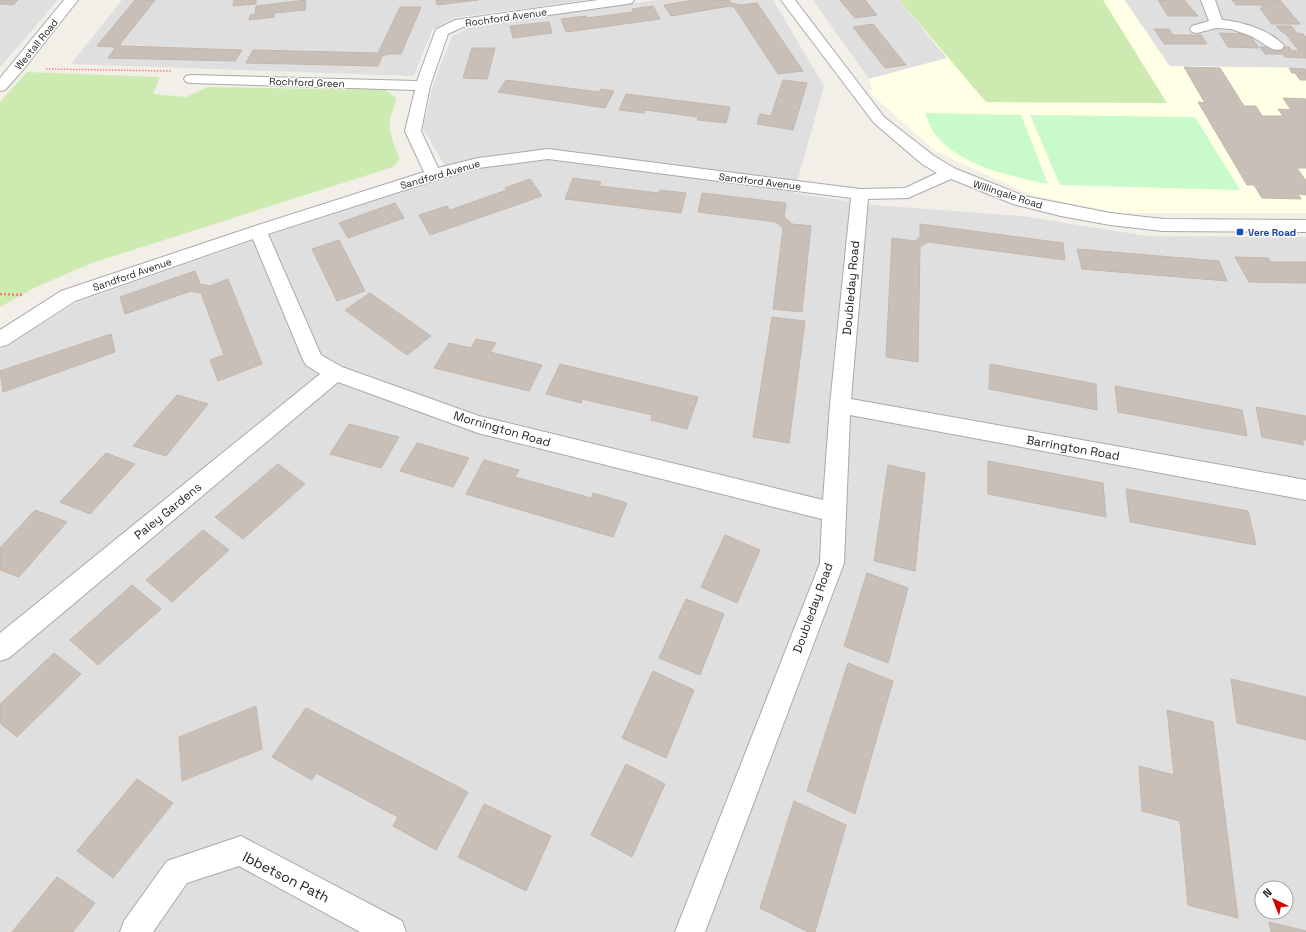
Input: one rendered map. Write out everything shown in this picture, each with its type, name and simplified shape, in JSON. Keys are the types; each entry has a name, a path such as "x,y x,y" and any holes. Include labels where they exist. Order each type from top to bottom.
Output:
{"street":[{"name":"Westall Road","path":"0,87 71,0"},
{"name":"Rochford Avenue","path":"433,175 413,131 423,86 442,32 460,23 627,0"},
{"name":"Willingale Road","path":"788,0 879,120 928,160 950,173 1019,200 1110,220 1163,225 1306,226"},
{"path":"1208,0 1217,24"},
{"path":"1197,28 1217,24 1232,25 1255,32 1267,38 1277,46"},
{"name":"Rochford Green","path":"191,79 423,86"},
{"name":"Sandford Avenue","path":"0,340 68,296 258,231 433,175 478,163 548,154 860,194 908,193 950,173"},
{"name":"Doubleday Road","path":"690,932 832,563 833,512 840,405 860,194"},
{"name":"Mornington Road","path":"258,231 313,360 335,373 478,424 833,512"},
{"name":"Paley Gardens","path":"0,649 335,373"},
{"name":"Barrington Road","path":"840,405 1306,490"},
{"name":"Ibbetson Path","path":"135,932 177,871 241,851 391,932"}],"path":[{"path":"17,68 177,71 191,79"}],"shaded area":[{"path":"0,0 58,0 0,67"},
{"path":"122,0 586,0 454,18 432,30 414,76 71,64"},
{"path":"657,0 773,0 824,86 794,193 873,205 1022,216 1147,236 1306,237 1306,932 0,932 0,350 77,302 261,238 451,176 423,129 432,88 452,36 470,27"},
{"path":"813,0 899,0 947,58 869,79"},
{"path":"899,0 1124,0 1169,66 1306,68 1306,213 1118,213 1031,195 933,149 868,91 872,90 869,79 947,58"},
{"path":"1125,0 1306,0 1306,68 1170,66"}],"green space":[{"path":"899,0 1103,0 1167,103 986,102"},
{"path":"27,72 160,77 153,94 186,97 208,87 386,90 396,98 395,106 390,119 390,129 392,139 400,159 393,167 92,263 36,287 0,307 0,102"},
{"path":"925,113 1021,115 1048,184 986,168 957,154 934,133"},
{"path":"1030,115 1195,117 1240,190 1060,185"}],"building":[{"path":"0,0 18,0 13,5 0,4"},
{"path":"135,0 155,0 120,44 122,46 242,50 235,61 108,58 115,48 97,46"},
{"path":"234,0 256,0 256,4 233,6"},
{"path":"306,0 305,10 274,13 274,17 249,20 250,15 255,14 256,6"},
{"path":"436,0 478,0 437,5"},
{"path":"694,0 729,0 731,3 741,5 757,3 803,71 778,74 734,7 730,6 671,16 664,5"},
{"path":"840,0 865,0 877,15 855,18"},
{"path":"1158,0 1184,0 1198,16 1168,16"},
{"path":"1232,0 1280,0 1300,24 1272,24 1260,8 1264,9 1261,5 1236,5"},
{"path":"653,6 660,19 566,32 561,19 586,16 587,18 633,12 632,9"},
{"path":"400,7 421,7 401,54 389,54 382,56 378,66 246,63 253,50 378,53"},
{"path":"549,22 552,33 513,38 510,26"},
{"path":"873,24 906,65 885,68 853,27"},
{"path":"1276,26 1291,26 1297,33 1303,34 1306,37 1306,58 1285,57 1283,54 1265,54 1260,47 1289,47 1292,51 1299,51 1285,33 1283,33"},
{"path":"1154,29 1169,29 1173,35 1201,35 1207,44 1164,44"},
{"path":"1219,33 1249,34 1259,48 1228,47"},
{"path":"472,48 495,48 487,79 463,78"},
{"path":"1184,67 1220,68 1244,106 1256,106 1262,116 1283,116 1278,109 1291,110 1283,98 1306,99 1306,168 1297,168 1306,181 1306,195 1298,194 1301,199 1262,198 1254,185 1247,185 1198,102 1205,103"},
{"path":"1289,68 1306,69 1306,73 1292,73"},
{"path":"1295,73 1306,73 1306,80 1300,80"},
{"path":"506,80 599,92 601,89 614,91 605,108 498,92"},
{"path":"783,80 807,83 793,130 757,124 760,114 771,116"},
{"path":"626,94 730,107 726,123 697,120 698,117 645,110 644,113 619,110"},
{"path":"573,178 601,182 599,186 659,193 660,190 686,193 681,213 565,199"},
{"path":"530,179 542,196 430,235 419,215 447,206 450,210 507,190 505,188"},
{"path":"702,193 786,203 784,217 792,224 811,226 802,312 773,309 783,228 776,222 698,212"},
{"path":"395,203 404,218 348,238 339,223"},
{"path":"920,224 1063,243 1065,260 928,242 920,247 918,362 886,357 892,238 915,241 920,237"},
{"path":"339,240 365,291 337,301 312,249"},
{"path":"1077,249 1219,261 1227,281 1082,269"},
{"path":"1235,257 1268,258 1271,262 1306,262 1306,283 1249,282"},
{"path":"195,271 200,284 210,286 228,279 262,364 218,381 210,360 224,355 201,293 191,291 125,314 120,297"},
{"path":"370,293 431,336 407,355 345,310"},
{"path":"772,317 805,321 789,443 753,437"},
{"path":"111,334 115,352 3,392 0,371"},
{"path":"476,339 496,343 490,352 542,365 529,391 434,368 449,343 471,348"},
{"path":"560,364 698,397 687,429 651,420 652,415 582,399 581,403 546,394"},
{"path":"990,364 1096,384 1097,410 989,389"},
{"path":"1115,386 1242,410 1247,436 1118,412"},
{"path":"177,395 208,404 166,456 133,446"},
{"path":"1256,407 1306,416 1306,440 1302,440 1304,445 1262,437"},
{"path":"349,424 399,437 381,468 330,454"},
{"path":"417,443 469,458 453,487 400,471"},
{"path":"106,453 135,464 90,514 60,502"},
{"path":"484,460 519,470 515,477 591,498 593,493 627,503 613,537 466,494"},
{"path":"988,461 1103,483 1106,517 988,494"},
{"path":"278,464 305,484 243,539 215,517"},
{"path":"888,465 925,473 915,571 874,561"},
{"path":"1126,489 1248,511 1256,545 1130,522"},
{"path":"35,510 67,522 19,577 0,570 0,548"},
{"path":"203,530 229,550 172,602 146,580"},
{"path":"725,535 760,550 737,603 701,587"},
{"path":"867,573 908,588 888,663 844,646"},
{"path":"132,585 161,609 98,665 70,640"},
{"path":"686,599 724,614 700,675 659,658"},
{"path":"54,653 81,674 17,737 0,723 0,704"},
{"path":"848,663 893,681 855,814 807,791"},
{"path":"653,671 694,690 666,758 622,738"},
{"path":"1231,679 1306,697 1306,740 1237,723"},
{"path":"256,706 262,749 182,781 179,737"},
{"path":"306,708 468,792 436,850 393,826 398,817 316,773 312,780 272,757"},
{"path":"1167,710 1213,722 1238,918 1188,905 1180,821 1142,811 1139,766 1174,775"},
{"path":"626,764 665,784 632,857 591,835"},
{"path":"137,779 173,803 113,878 77,851"},
{"path":"794,801 846,825 815,932 808,932 760,908"},
{"path":"484,804 551,836 526,891 458,857"},
{"path":"57,877 95,903 73,932 12,932"},
{"path":"1269,922 1306,931 1306,932 1271,932"}],"place":[{"name":"Vere Road","path":"1240,232"}]}
